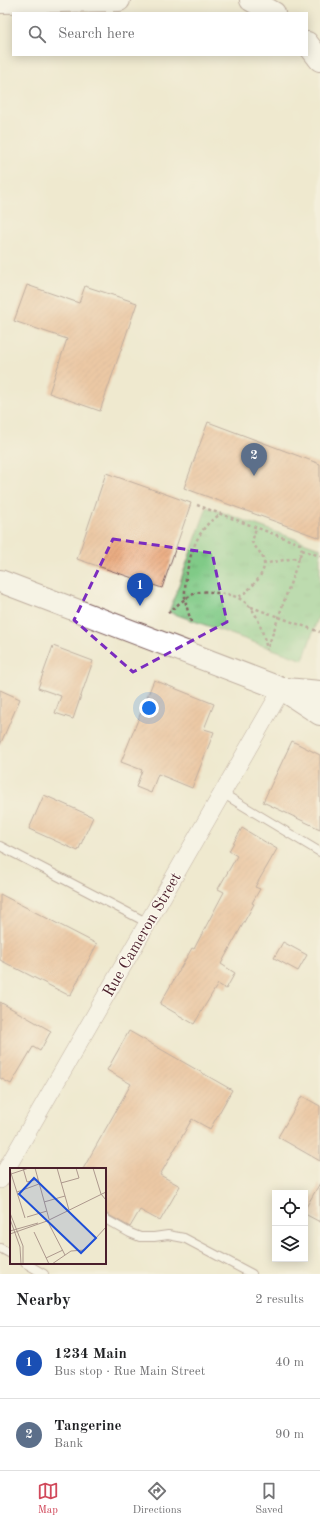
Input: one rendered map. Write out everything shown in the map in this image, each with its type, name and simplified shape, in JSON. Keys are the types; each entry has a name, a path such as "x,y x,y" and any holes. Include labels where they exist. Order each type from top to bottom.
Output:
{"main road":[{"path":"0,2 119,0"},
{"path":"251,0 272,12"},
{"path":"308,44 320,60"},
{"path":"0,581 282,689 320,714"},
{"path":"282,689 320,692"}],"street":[{"name":"Rue Cameron Street","path":"0,1180 12,1164 282,689"}],"lane":[{"path":"222,793 320,852"},
{"path":"0,846 148,923"},
{"path":"106,1220 140,1237 168,1235 184,1238 252,1274"},
{"path":"0,1248 10,1253"},
{"path":"27,1264 44,1274"}],"path":[{"path":"197,506 300,544 302,550 300,557 267,650 261,625 250,606"},
{"path":"192,622 185,599 186,575 202,529 220,514"},
{"path":"239,597 252,587 262,572 263,559 252,542 256,528"},
{"path":"302,550 320,556"},
{"path":"263,564 300,557"},
{"path":"168,613 185,599 201,592 222,593 239,597 250,606 320,632"}],"highlighted area":[{"path":"113,539 212,553 227,622 133,672 74,620"}],"green space":[{"path":"207,507 320,548 320,612 303,660 169,612"}],"building":[{"path":"27,285 79,303 85,286 137,303 100,411 49,393 67,339 14,321"},
{"path":"208,422 320,464 320,538 184,488"},
{"path":"106,473 191,503 162,588 77,559"},
{"path":"53,646 93,661 73,719 55,713 61,696 38,688"},
{"path":"154,680 214,704 204,729 214,732 192,788 158,774 151,793 136,787 142,770 121,762"},
{"path":"0,690 20,699 0,745"},
{"path":"292,741 320,755 320,829 263,802"},
{"path":"44,795 93,817 78,851 29,829"},
{"path":"242,828 277,849 255,887 260,889 252,903 254,904 221,964 235,973 226,989 218,984 194,1024 160,1004 192,948 194,949 224,892 218,889 237,856 229,851"},
{"path":"0,894 97,944 70,996 0,960"},
{"path":"283,942 307,955 298,971 274,958"},
{"path":"0,1002 51,1031 40,1051 33,1047 11,1084 0,1078"},
{"path":"129,1031 232,1090 210,1129 192,1119 160,1175 180,1186 160,1221 140,1210 130,1227 106,1214 106,1168 84,1168 131,1084 107,1070"},
{"path":"302,1096 320,1106 320,1161 278,1137"},
{"path":"320,1183 320,1222 308,1216 308,1204"}],"place":[{"name":"Tangerine","path":"254,476"},
{"name":"1234 Main","path":"140,606"}]}
